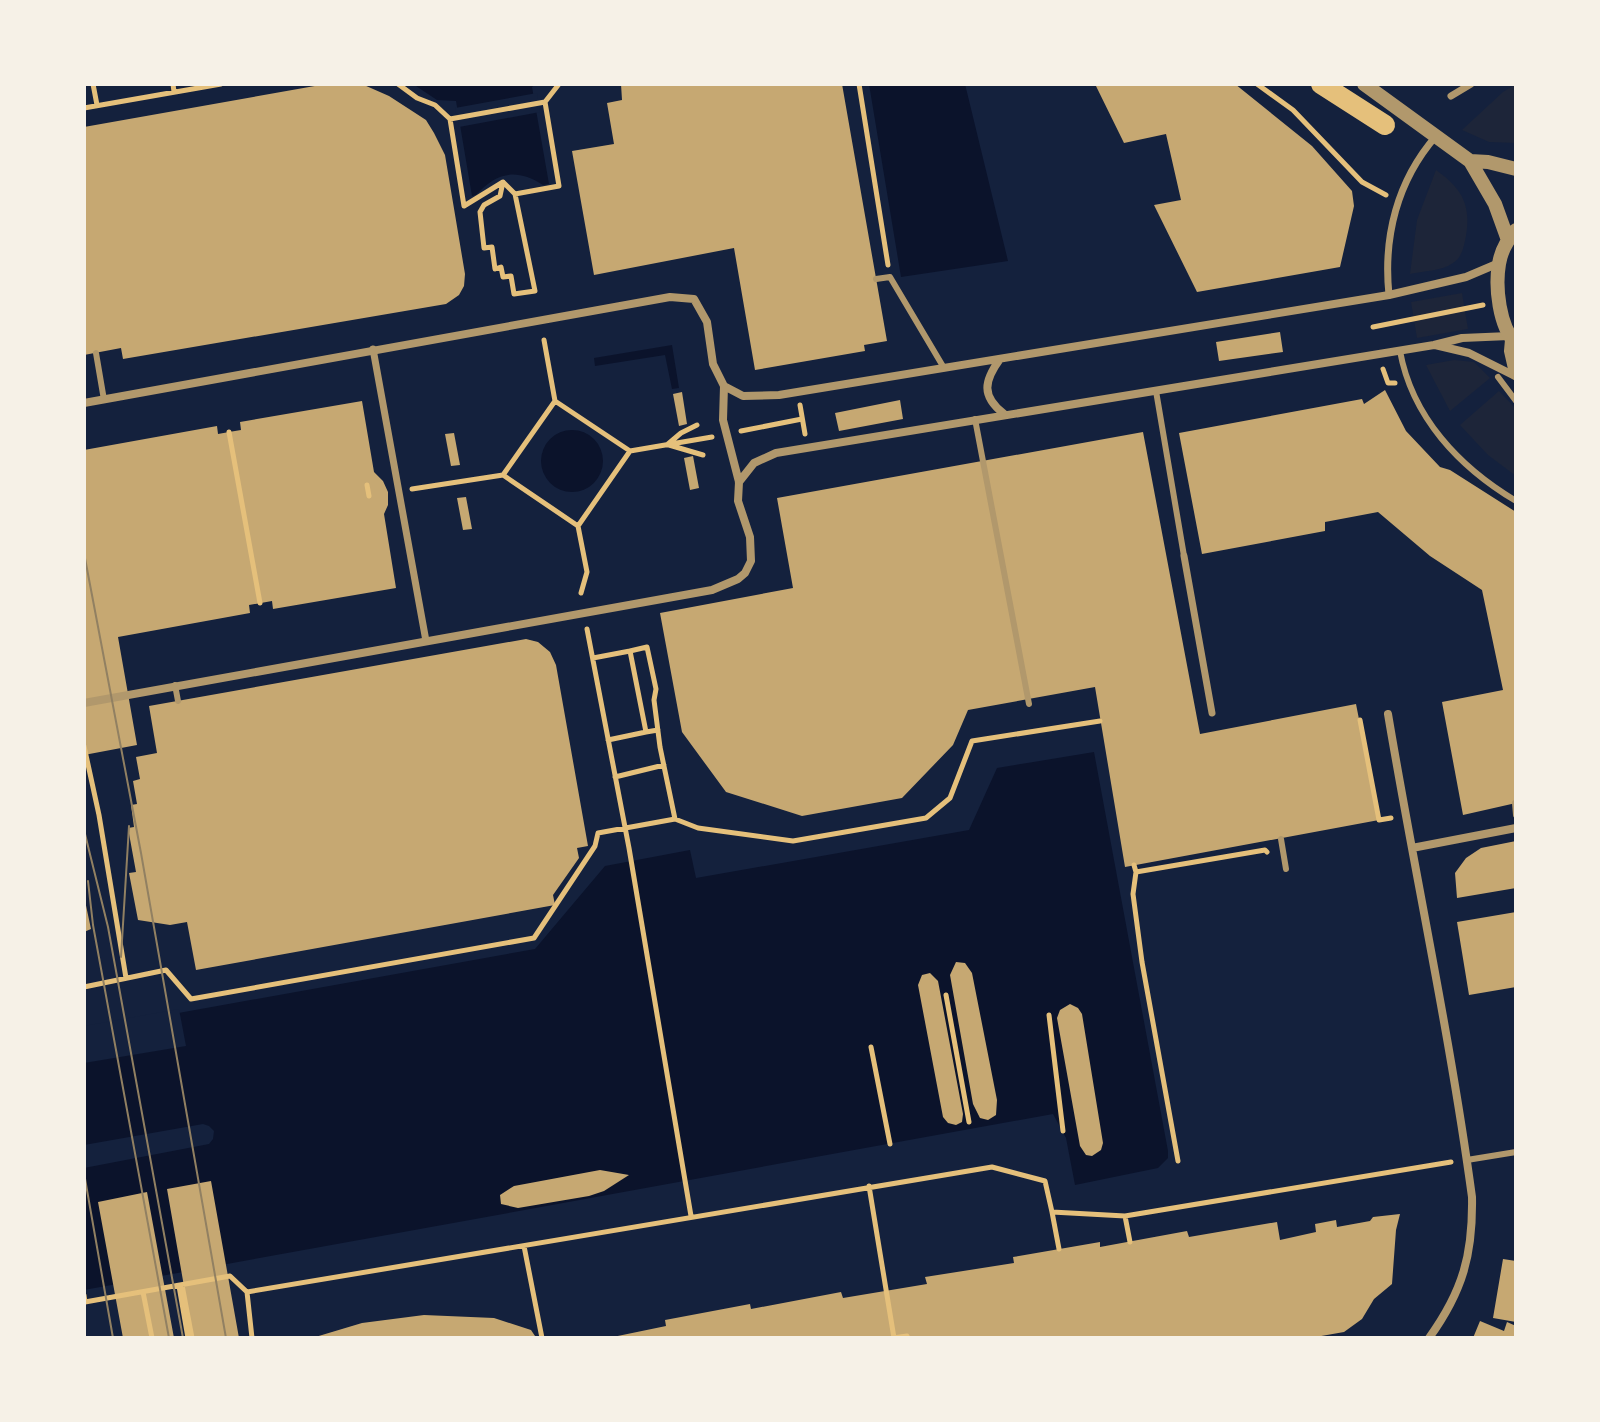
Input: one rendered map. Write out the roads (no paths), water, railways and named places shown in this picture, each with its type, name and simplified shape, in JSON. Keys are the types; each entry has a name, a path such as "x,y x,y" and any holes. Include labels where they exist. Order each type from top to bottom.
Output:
{"main road":[{"path":"1321,84 1385,125"}],"street":[{"path":"1364,84 1470,161 1512,235 1499,263 1500,302 1512,340 1516,375"},
{"path":"1451,96 1471,84"},
{"path":"1389,295 1387,255 1397,202 1409,173 1436,136"},
{"path":"1470,161 1516,169"},
{"path":"724,386 743,396 768,396 1389,295 1457,280 1499,263"},
{"path":"84,403 656,299 687,297 700,305 707,322 713,364 724,386 725,434 739,482 738,501 750,537 751,561 738,579 712,590 84,703"},
{"path":"739,482 754,463 776,453 1400,351 1462,338 1512,340"},
{"path":"1434,345 1469,353 1516,375"},
{"path":"373,349 426,641"},
{"path":"1000,359 990,373 987,387 994,406 1004,414"},
{"path":"1184,556 1212,713"},
{"path":"1388,714 1443,1011 1467,1160 1472,1227 1468,1259 1459,1289 1429,1338"},
{"path":"1412,848 1516,828"}],"lane":[{"path":"876,279 890,277 944,368"},
{"path":"1400,351 1408,384 1441,440 1473,471 1516,501"},
{"path":"96,353 104,400"},
{"path":"1498,377 1516,401"},
{"path":"1156,391 1184,556"},
{"path":"975,419 1029,704"},
{"path":"175,685 178,701"},
{"path":"1515,803 1516,815"},
{"path":"1281,839 1286,869"},
{"path":"1467,1160 1516,1152"}],"tram line":[{"path":"84,553 141,853 226,1338"},
{"path":"121,957 129,826"},
{"path":"84,830 108,927 183,1338"},
{"path":"88,881 93,925 169,1338"},
{"path":"84,1173 113,1338"}]}
